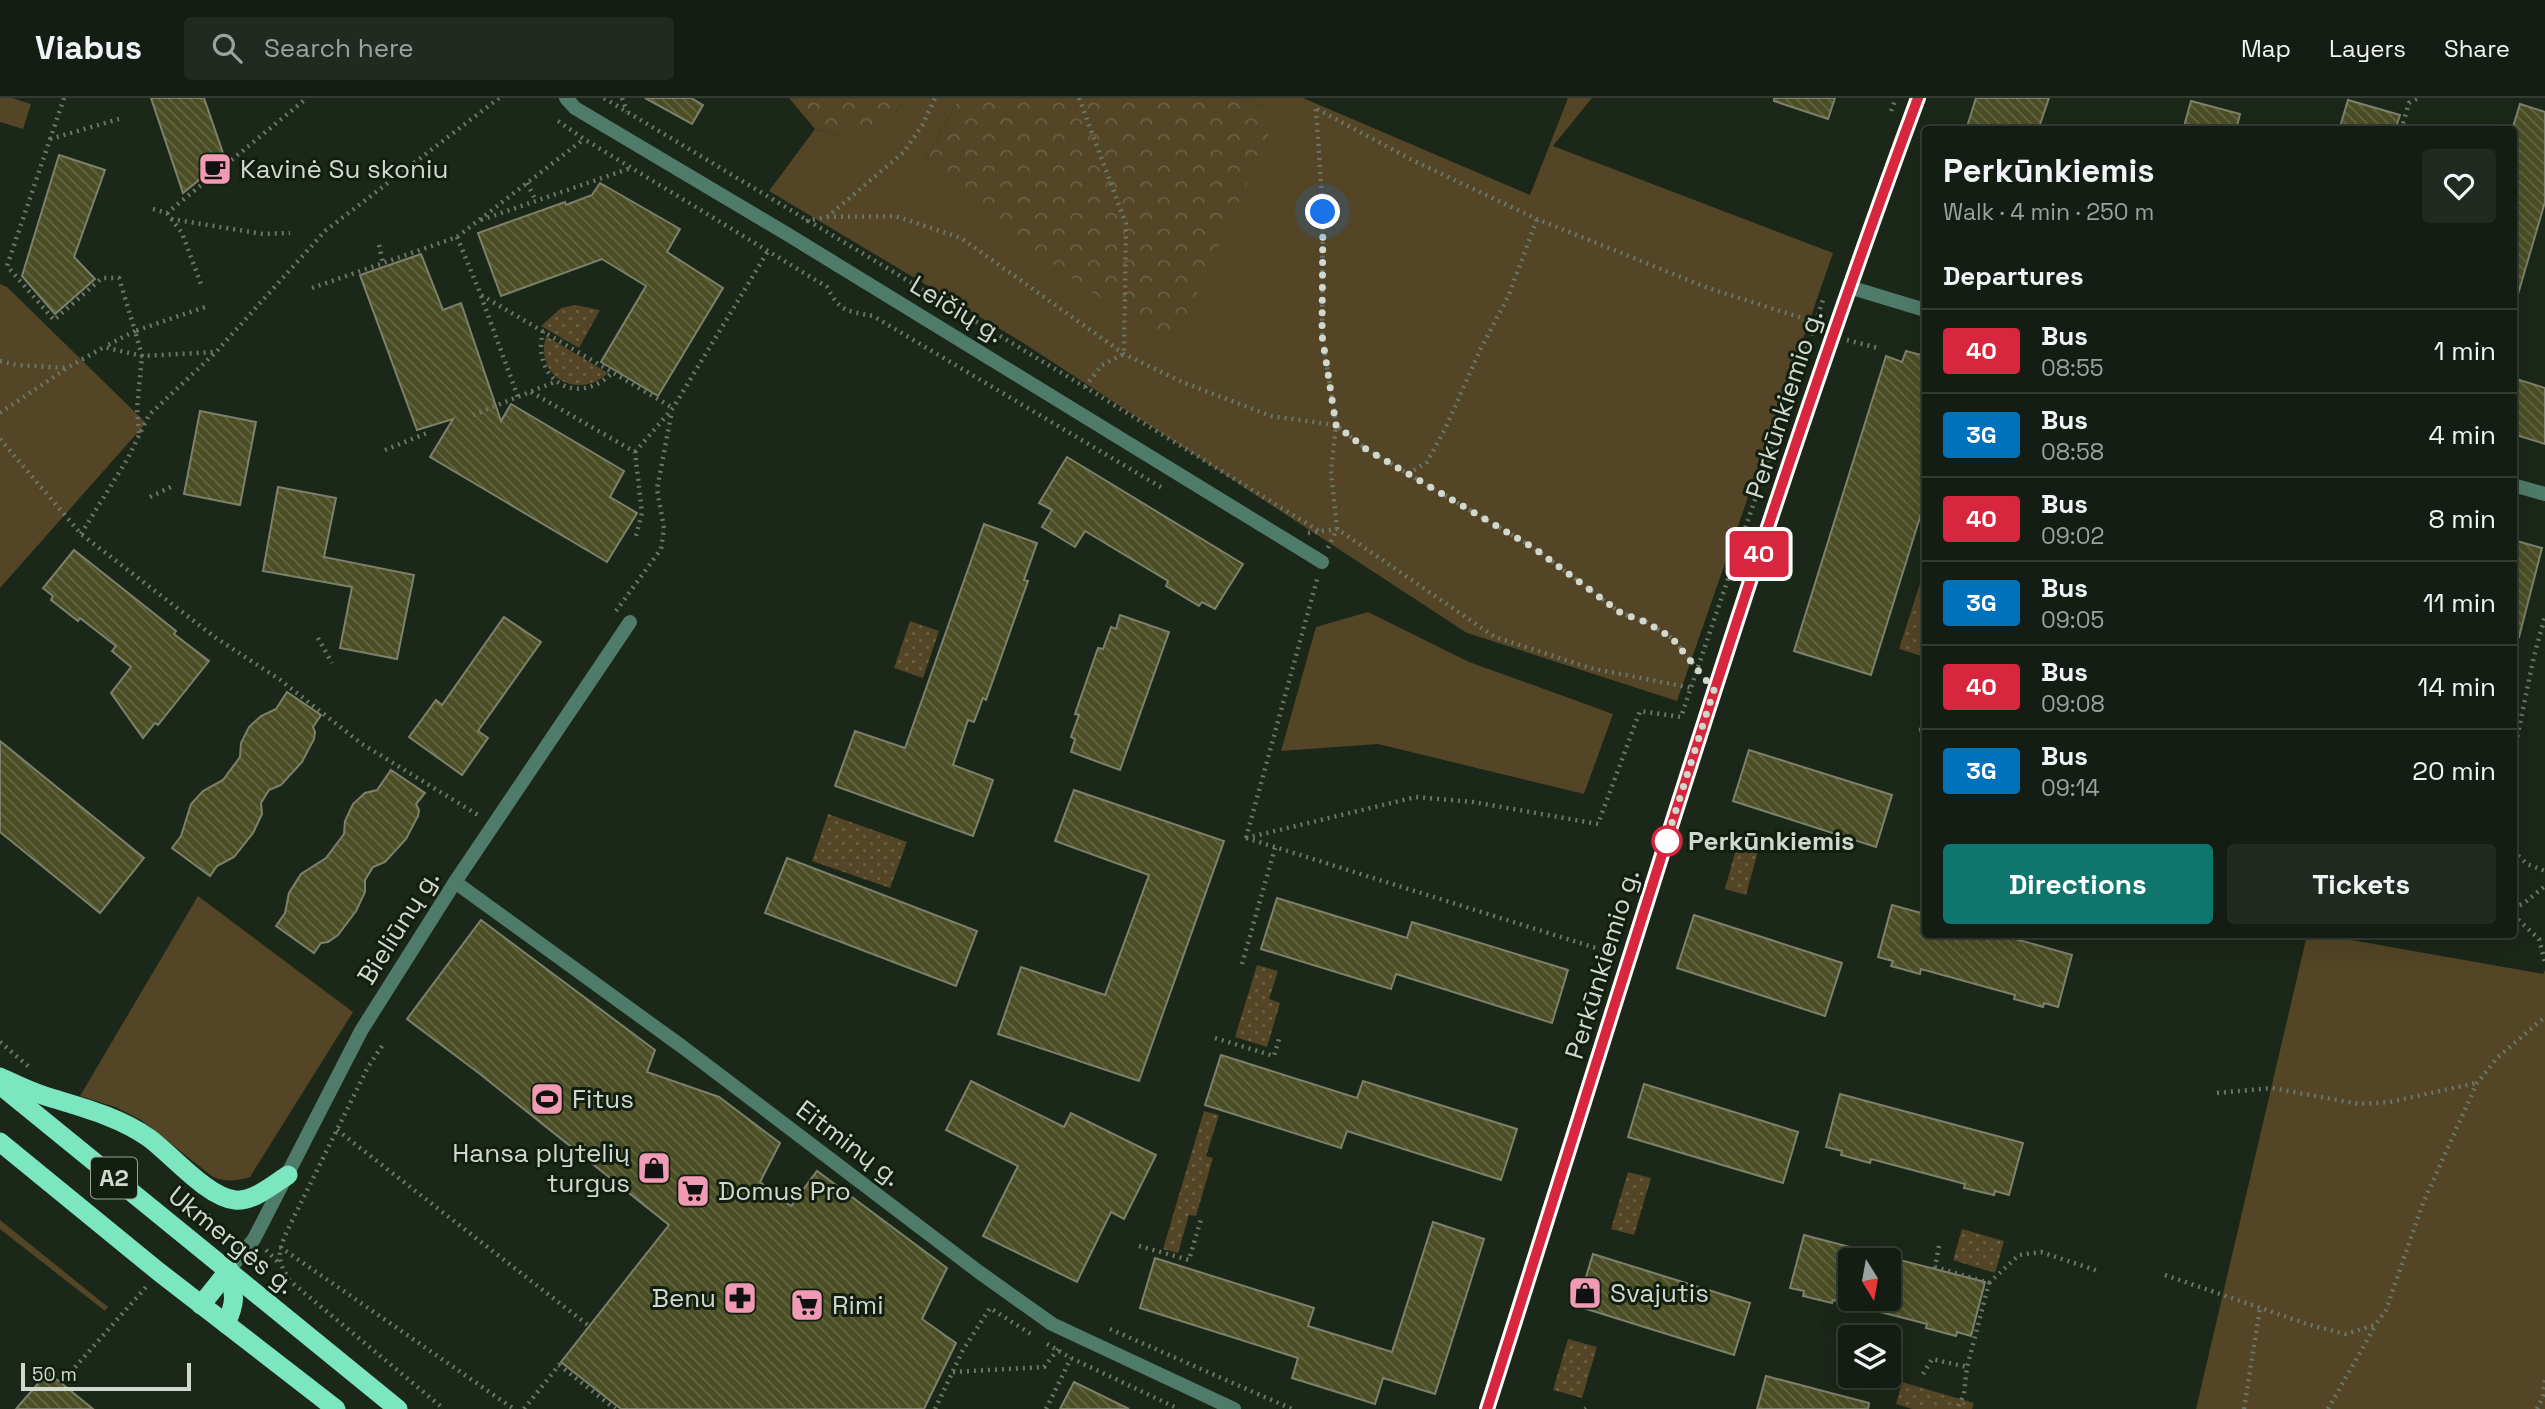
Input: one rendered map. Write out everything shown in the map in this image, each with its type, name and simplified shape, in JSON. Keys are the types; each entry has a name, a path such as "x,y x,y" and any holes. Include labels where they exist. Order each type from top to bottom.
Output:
{"highway":[{"path":"0,1077 125,1124 148,1138 221,1195 236,1200 250,1197 288,1175"},
{"name":"Ukmergės g.","path":"0,1086 398,1409"},
{"name":"A2","path":"0,1142 201,1305 336,1409"},
{"path":"201,1305 229,1270"},
{"path":"226,1324 235,1298 229,1270"}],"street":[{"name":"Leičių g.","path":"566,98 575,108 787,234 1322,562"},
{"name":"Perkūnkiemio g.","path":"1486,1409 1542,1241 1714,690 1849,287 1919,98"},
{"path":"1849,287 1922,309"},
{"path":"2517,486 2545,494"},
{"name":"Bieliūnų g.","path":"229,1270 254,1239 361,1031 455,882 630,622"},
{"name":"Eitminų g.","path":"455,882 684,1048 979,1272 1052,1324 1234,1409"}],"path":[{"path":"64,98 7,266 54,320 103,278 119,278 142,356 136,409 139,434"},
{"path":"167,213 307,98"},
{"path":"81,534 128,458 149,415 216,352 325,231 499,98"},
{"path":"604,98 1319,531"},
{"path":"622,98 627,113"},
{"path":"827,217 904,152 923,124 935,98"},
{"path":"1079,98 1126,223 1124,354"},
{"path":"2402,126 2409,103 2418,98"},
{"path":"1246,838 1322,562 1337,529 1331,471 1336,425 1322,335 1323,212 1316,109 1412,160 1537,219 1708,288 1802,318 1812,329"},
{"path":"50,139 119,119"},
{"path":"558,121 827,287 836,304 845,310 873,316 1175,496"},
{"path":"312,288 457,237 584,139"},
{"path":"477,222 632,168"},
{"path":"527,183 536,201"},
{"path":"153,209 167,213 182,233 201,284"},
{"path":"787,234 807,221 827,217 895,216 961,238 1124,354 1182,382 1271,416 1336,425 1366,449 1534,548 1621,613 1646,622 1672,638 1714,690"},
{"path":"171,219 263,234 290,233"},
{"path":"1408,474 1427,462 1445,429 1481,348 1508,297 1537,219"},
{"path":"457,237 518,397"},
{"path":"379,245 383,263"},
{"path":"636,536 642,513 635,452 673,408 768,251"},
{"path":"481,295 673,408"},
{"path":"0,413 67,368 135,331 208,306"},
{"path":"543,331 540,352 542,364 557,381 580,389 593,387 612,373"},
{"path":"104,347 142,356 216,352"},
{"path":"1085,387 1102,365 1124,354"},
{"path":"0,361 17,365 67,368"},
{"path":"473,415 557,381"},
{"path":"531,392 635,452"},
{"path":"630,622 614,610 661,549 664,528 657,489 673,408"},
{"path":"385,450 427,433"},
{"path":"0,439 81,534 216,638 279,679 362,744 494,825"},
{"path":"150,498 175,485"},
{"path":"1337,529 1495,637 1590,668 1714,690"},
{"path":"2517,738 2545,617"},
{"path":"318,639 332,663"},
{"path":"1246,838 1416,797 1473,802 1598,824 1640,711 1681,717"},
{"path":"1246,838 1629,959"},
{"path":"1241,964 1275,847"},
{"path":"2517,855 2527,864 2545,871"},
{"path":"2517,906 2545,886"},
{"path":"2517,919 2539,939 2545,962"},
{"path":"2328,1409 2386,1310 2423,1203 2477,1083 2498,1057 2545,1017"},
{"path":"2535,1026 2545,1024"},
{"path":"1215,1038 1274,1056 1279,1039"},
{"path":"382,1046 368,1067 280,1247 279,1263 290,1281 444,1409"},
{"path":"2217,1093 2272,1088 2359,1104 2390,1102 2477,1083"},
{"path":"337,1130 589,1326"},
{"path":"1139,1246 1189,1260 1201,1219"},
{"path":"1939,1246 1935,1267 1989,1283"},
{"path":"280,1247 514,1409"},
{"path":"1957,1409 1964,1394 1967,1367 1989,1283 2019,1255 2041,1252 2098,1272"},
{"path":"2165,1275 2345,1334 2375,1325"},
{"path":"935,1409 963,1350 990,1308 1071,1358 1179,1409"},
{"path":"2244,1409 2260,1308"},
{"path":"1046,1409 1071,1358"},
{"path":"1923,1374 1932,1359 1967,1367"},
{"path":"524,1409 559,1365 615,1409"},
{"path":"2537,1409 2543,1395 2545,1378"}],"green space":[{"path":"0,98 12,98 31,104 23,129 0,122"},
{"path":"789,98 907,98 894,114 866,130 840,135 815,129"},
{"path":"907,98 959,98 925,161 1262,107 1242,98 1303,98 1530,195 1568,98 1592,98 1553,146 1833,253 1677,701 1467,633 1025,344 769,191 815,129 840,135 894,114"},
{"path":"959,98 1242,98 1262,107 1269,137 1179,331 1160,341 940,183 925,161"},
{"path":"0,284 7,287 146,423 0,588"},
{"path":"575,305 600,310 579,348 541,326 561,308"},
{"path":"546,336 608,373 584,385 561,380 552,373 546,363"},
{"path":"1922,577 1922,656 1899,649"},
{"path":"1368,612 1469,662 1613,714 1584,794 1378,744 1281,751 1316,627"},
{"path":"910,621 939,631 923,678 894,668"},
{"path":"828,814 907,842 890,888 812,861"},
{"path":"1737,845 1758,851 1746,895 1725,889"},
{"path":"198,896 353,1012 250,1177 236,1180 213,1177 141,1120 115,1107 80,1096"},
{"path":"2306,938 2340,938 2543,974 2545,970 2545,1409 2196,1409"},
{"path":"1257,965 1278,971 1269,999 1280,1003 1267,1047 1235,1037"},
{"path":"1204,1111 1219,1115 1206,1156 1213,1158 1196,1216 1189,1215 1178,1253 1163,1249"},
{"path":"1628,1172 1651,1178 1634,1235 1611,1229"},
{"path":"0,1220 108,1307 105,1311 0,1229"},
{"path":"1962,1229 2004,1241 1995,1273 1953,1260"},
{"path":"1568,1339 1597,1347 1582,1398 1553,1390"},
{"path":"1902,1382 1974,1403 1972,1409 1912,1409 1896,1404"}],"building":[{"path":"151,98 204,98 225,159 183,193"},
{"path":"645,98 691,98 703,105 692,124"},
{"path":"1774,98 1835,98 1828,119 1774,101"},
{"path":"1976,98 2049,98 2039,126 1967,126"},
{"path":"2348,100 2400,115 2396,126 2340,126"},
{"path":"2191,101 2240,114 2237,126 2184,126"},
{"path":"2520,104 2545,112 2545,202 2518,294 2517,126 2513,126"},
{"path":"59,155 105,170 74,257 95,279 55,314 22,276"},
{"path":"600,183 680,229 667,252 723,288 658,396 601,362 646,286 602,259 501,296 478,233 592,195"},
{"path":"421,254 443,310 461,303 501,421 511,404 624,471 610,497 637,513 607,562 430,457 453,419 417,430 360,275"},
{"path":"1906,351 1922,355 1922,511 1871,675 1794,651 1886,356 1902,362"},
{"path":"2517,379 2545,388 2545,444 2517,435"},
{"path":"200,411 256,422 240,505 184,494"},
{"path":"1067,457 1243,564 1215,609 1202,602 1199,606 1166,586 1168,581 1085,531 1075,547 1042,527 1052,510 1039,503"},
{"path":"278,487 336,498 324,557 414,575 397,659 340,648 352,587 263,571"},
{"path":"984,524 1037,543 1024,580 1028,581 986,700 983,698 974,722 968,720 953,765 993,780 973,836 835,786 855,731 905,748"},
{"path":"2517,541 2542,548 2517,637"},
{"path":"74,550 176,631 174,634 209,661 158,725 155,723 143,738 111,693 131,667 112,651 116,646 51,600 53,596 43,588"},
{"path":"1120,615 1169,632 1120,770 1071,752 1075,739 1071,737 1079,715 1075,714 1098,648 1103,649 1111,627 1116,629"},
{"path":"504,617 541,642 478,731 488,738 462,775 409,737 436,700 442,705"},
{"path":"287,692 321,715 313,727 314,739 302,762 281,785 269,790 261,803 262,814 253,833 234,857 217,866 210,876 172,848 181,836 191,804 203,791 223,780 240,757 241,743 249,727 261,716 276,709"},
{"path":"0,741 144,858 100,913 0,832"},
{"path":"1749,750 1892,795 1876,847 1733,801"},
{"path":"391,770 425,793 416,804 418,816 406,839 385,862 373,867 365,880 365,892 356,911 338,935 321,943 314,953 276,926 285,913 289,893 301,874 326,858 344,834 345,821 353,804 365,793 377,790"},
{"path":"1074,790 1224,841 1139,1081 998,1034 1021,967 1105,995 1149,875 1055,841"},
{"path":"787,858 977,931 956,986 765,913"},
{"path":"1277,898 1407,938 1412,922 1568,970 1552,1023 1396,974 1391,989 1261,949"},
{"path":"1892,905 1922,913 1922,938 2012,938 2072,955 2058,1007 2044,1003 2043,1007 2014,999 2015,995 1921,969 1920,974 1891,966 1893,961 1878,957"},
{"path":"1694,915 1842,963 1825,1016 1677,968"},
{"name":"Domus Pro","path":"481,920 655,1050 647,1072 719,1097 780,1143 760,1182 791,1206 817,1171 947,1268 922,1319 956,1343 924,1409 621,1409 561,1362 669,1225 407,1019"},
{"path":"1221,1055 1357,1098 1363,1081 1517,1129 1501,1180 1347,1131 1341,1148 1205,1105"},
{"path":"971,1081 1064,1127 1071,1113 1156,1155 1124,1219 1111,1212 1077,1282 983,1236 1018,1166 946,1130"},
{"path":"1644,1084 1798,1132 1783,1183 1628,1137"},
{"path":"1840,1094 2023,1143 2009,1195 1995,1191 1994,1195 1964,1188 1965,1184 1871,1159 1870,1163 1841,1155 1842,1151 1826,1147"},
{"path":"1433,1222 1484,1239 1435,1394 1383,1378 1375,1404 1292,1378 1298,1358 1140,1308 1155,1258 1314,1308 1308,1326 1392,1352"},
{"path":"1804,1235 1850,1247 1838,1248 1838,1301 1833,1300 1832,1303 1803,1296 1804,1291 1790,1288"},
{"path":"1593,1254 1750,1303 1734,1355 1577,1306"},
{"path":"1901,1260 1985,1282 1971,1336 1957,1332 1956,1336 1926,1328 1927,1324 1876,1311 1901,1311"},
{"path":"48,1372 61,1383 93,1409 16,1409"},
{"path":"1766,1376 1869,1403 1868,1409 1757,1409"},
{"path":"1074,1382 1129,1409 1060,1409"}],"bus line":[{"name":"40","path":"1487,1409 1714,690 1849,287 1918,98"}],"place":[{"name":"Kavinė Su skoniu","path":"215,169"},
{"name":"Perkūnkiemis","path":"1667,841"},
{"name":"Fitus","path":"547,1099"},
{"name":"Hansa plytelių turgus","path":"654,1168"},
{"name":"Domus Pro","path":"693,1191"},
{"name":"Svajutis","path":"1585,1293"},
{"name":"Benu","path":"740,1298"},
{"name":"Rimi","path":"807,1305"}],"route":[{"path":"1323,212 1322,335 1336,425 1366,449 1534,548 1621,613 1646,622 1672,638 1714,690 1664,848 1667,841"}]}
